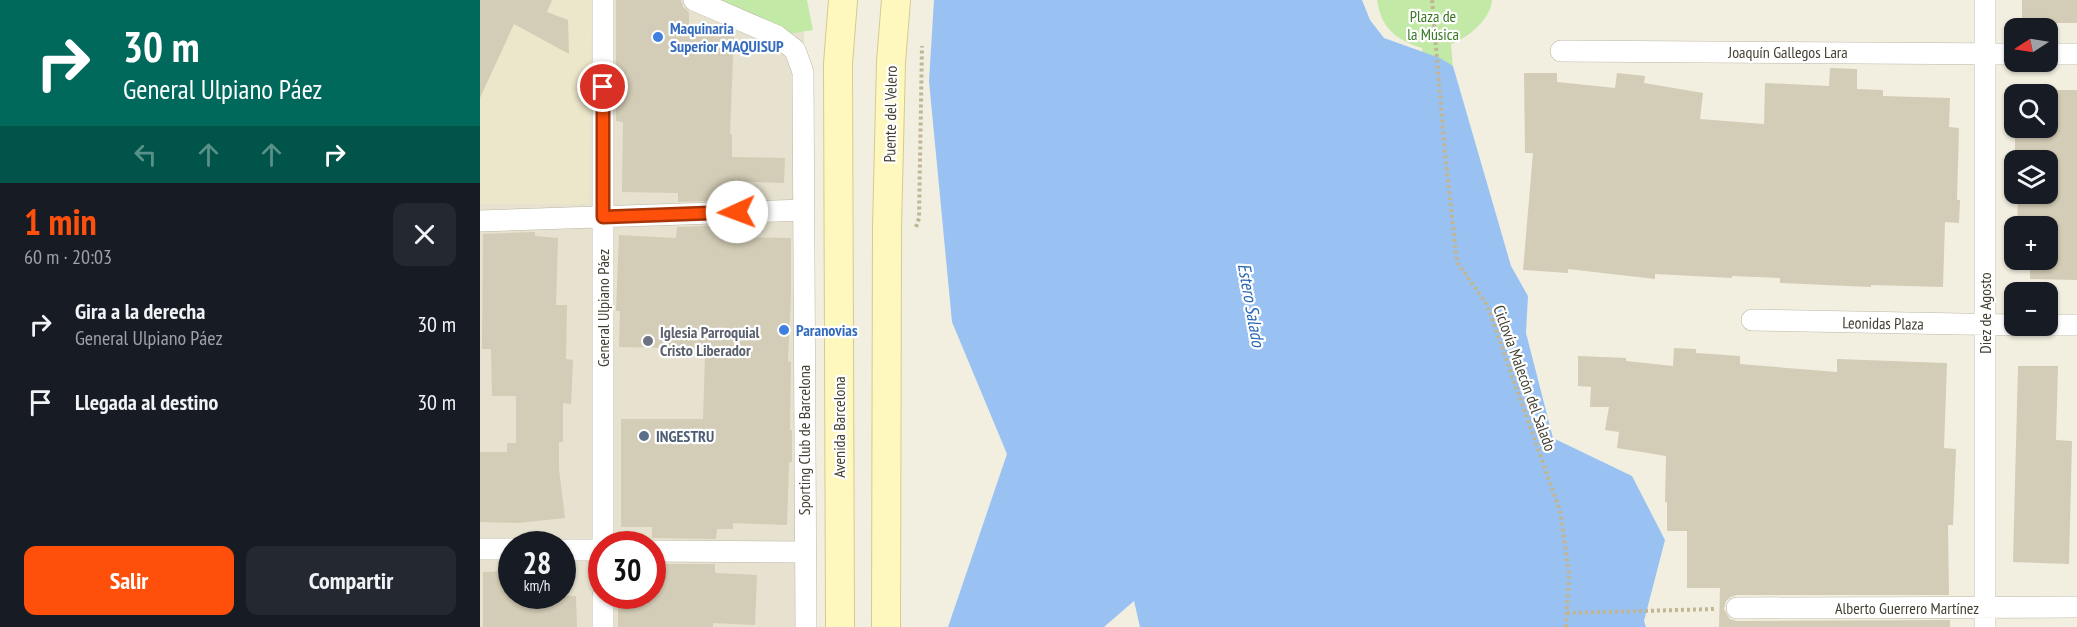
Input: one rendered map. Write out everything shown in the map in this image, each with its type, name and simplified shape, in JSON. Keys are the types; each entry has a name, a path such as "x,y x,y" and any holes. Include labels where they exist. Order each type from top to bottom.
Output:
{"main road":[{"name":"Avenida Barcelona","path":"840,627 838,64 843,0"},
{"name":"Puente del Velero","path":"886,627 887,228 891,62 896,0"}],"street":[{"name":"General Ulpiano Páez","path":"603,0 603,531"},
{"name":"Sporting Club de Barcelona","path":"694,0 777,36 795,50 803,72 806,627"},
{"name":"Diez de Agosto","path":"1985,0 1985,618"},
{"name":"Joaquín Gallegos Lara","path":"1561,51 2004,54"},
{"path":"2058,54 2077,54"},
{"path":"480,221 804,210"},
{"name":"Leonidas Plaza","path":"1752,320 2004,325"},
{"path":"2058,325 2077,325"},
{"path":"480,549 498,549"},
{"path":"666,551 804,552"},
{"name":"Alberto Guerrero Martínez","path":"1737,608 1985,618 2077,607"},
{"path":"603,609 603,627"}],"path":[{"name":"Ciclovía Malecón del Salado","path":"1432,0 1457,262 1487,305 1560,511 1569,573 1566,627"},
{"path":"919,219 923,42"},
{"path":"1567,614 1699,610"}],"shaded area":[{"path":"480,0 770,0 804,15 805,627 480,627"},
{"path":"480,0 592,0 589,204 480,204"}],"green space":[{"path":"702,0 807,0 813,30 777,36"},
{"name":"Plaza de la Música","path":"1377,0 1492,0 1488,14 1483,21 1464,37 1451,44 1464,217 1436,224 1422,48 1391,32 1382,18"}],"water":[{"name":"Estero Salado","path":"835,0 1362,0 1370,20 1384,38 1440,58 1453,66 1511,266 1528,296 1526,333 1553,438 1632,476 1665,540 1644,621 1646,627 1140,627 1134,601 1104,627 948,627 1007,454 952,322 929,81"}],"pier":[{"path":"832,0 934,0 929,81 930,116 927,83"}],"building":[{"path":"480,0 552,0 547,12 568,20 569,54 514,24 480,98"},
{"path":"616,0 681,0 683,7 689,12 689,30 734,32 730,134 732,134 732,157 785,158 784,183 732,181 732,200 678,202 678,193 622,192 623,122 616,121"},
{"path":"2022,0 2077,0 2077,23 2058,23 2058,18 2022,18"},
{"path":"1830,68 1857,69 1857,89 1883,90 1883,96 1950,98 1949,127 1959,128 1957,200 1960,200 1959,223 1945,222 1943,287 1780,283 1780,278 1732,276 1732,278 1655,274 1655,279 1568,269 1568,273 1523,270 1533,153 1525,153 1524,73 1557,73 1557,82 1615,88 1617,73 1645,76 1644,83 1703,93 1700,119 1764,124 1765,83 1829,86"},
{"path":"2058,90 2077,90 2077,280 2030,279 2030,270 2058,270 2058,216 2017,216 2018,204 2058,204 2058,150 2015,150 2015,138 2058,138"},
{"path":"732,225 732,237 791,238 788,361 791,362 792,462 789,462 787,525 733,523 733,529 717,529 716,539 666,538 666,531 652,531 652,527 621,527 621,419 703,419 705,356 672,355 673,348 619,347 620,311 616,311 619,235 676,238 677,227"},
{"path":"535,232 535,236 558,238 556,305 567,305 566,359 573,360 571,404 563,403 563,442 559,442 559,469 565,518 518,523 480,522 480,452 507,452 507,443 516,443 516,396 492,396 491,349 482,349 483,234"},
{"path":"1674,348 1696,349 1696,353 1740,356 1740,364 1837,372 1837,359 1947,363 1944,448 1956,449 1953,525 1948,525 1949,595 1737,595 1726,601 1724,609 1730,619 1737,621 1950,620 1950,627 1719,627 1720,588 1687,588 1687,531 1667,531 1666,456 1617,448 1619,432 1605,430 1609,407 1590,407 1591,387 1578,386 1578,356 1626,358 1626,361 1673,366"},
{"path":"2018,366 2058,366 2056,440 2072,441 2069,564 2013,562"},
{"path":"666,564 715,564 715,573 757,575 755,625 713,623 713,627 618,627 618,609 666,609"},
{"path":"498,571 498,609 576,609 576,596 577,627 483,627 483,572"}],"place":[{"name":"Maquinaria Superior MAQUISUP","path":"658,37"},
{"name":"Paranovias","path":"784,330"},
{"name":"Iglesia Parroquial Cristo Liberador","path":"648,341"},
{"name":"INGESTRU","path":"644,436"}],"route":[{"path":"603,87 603,217 737,212"}]}
